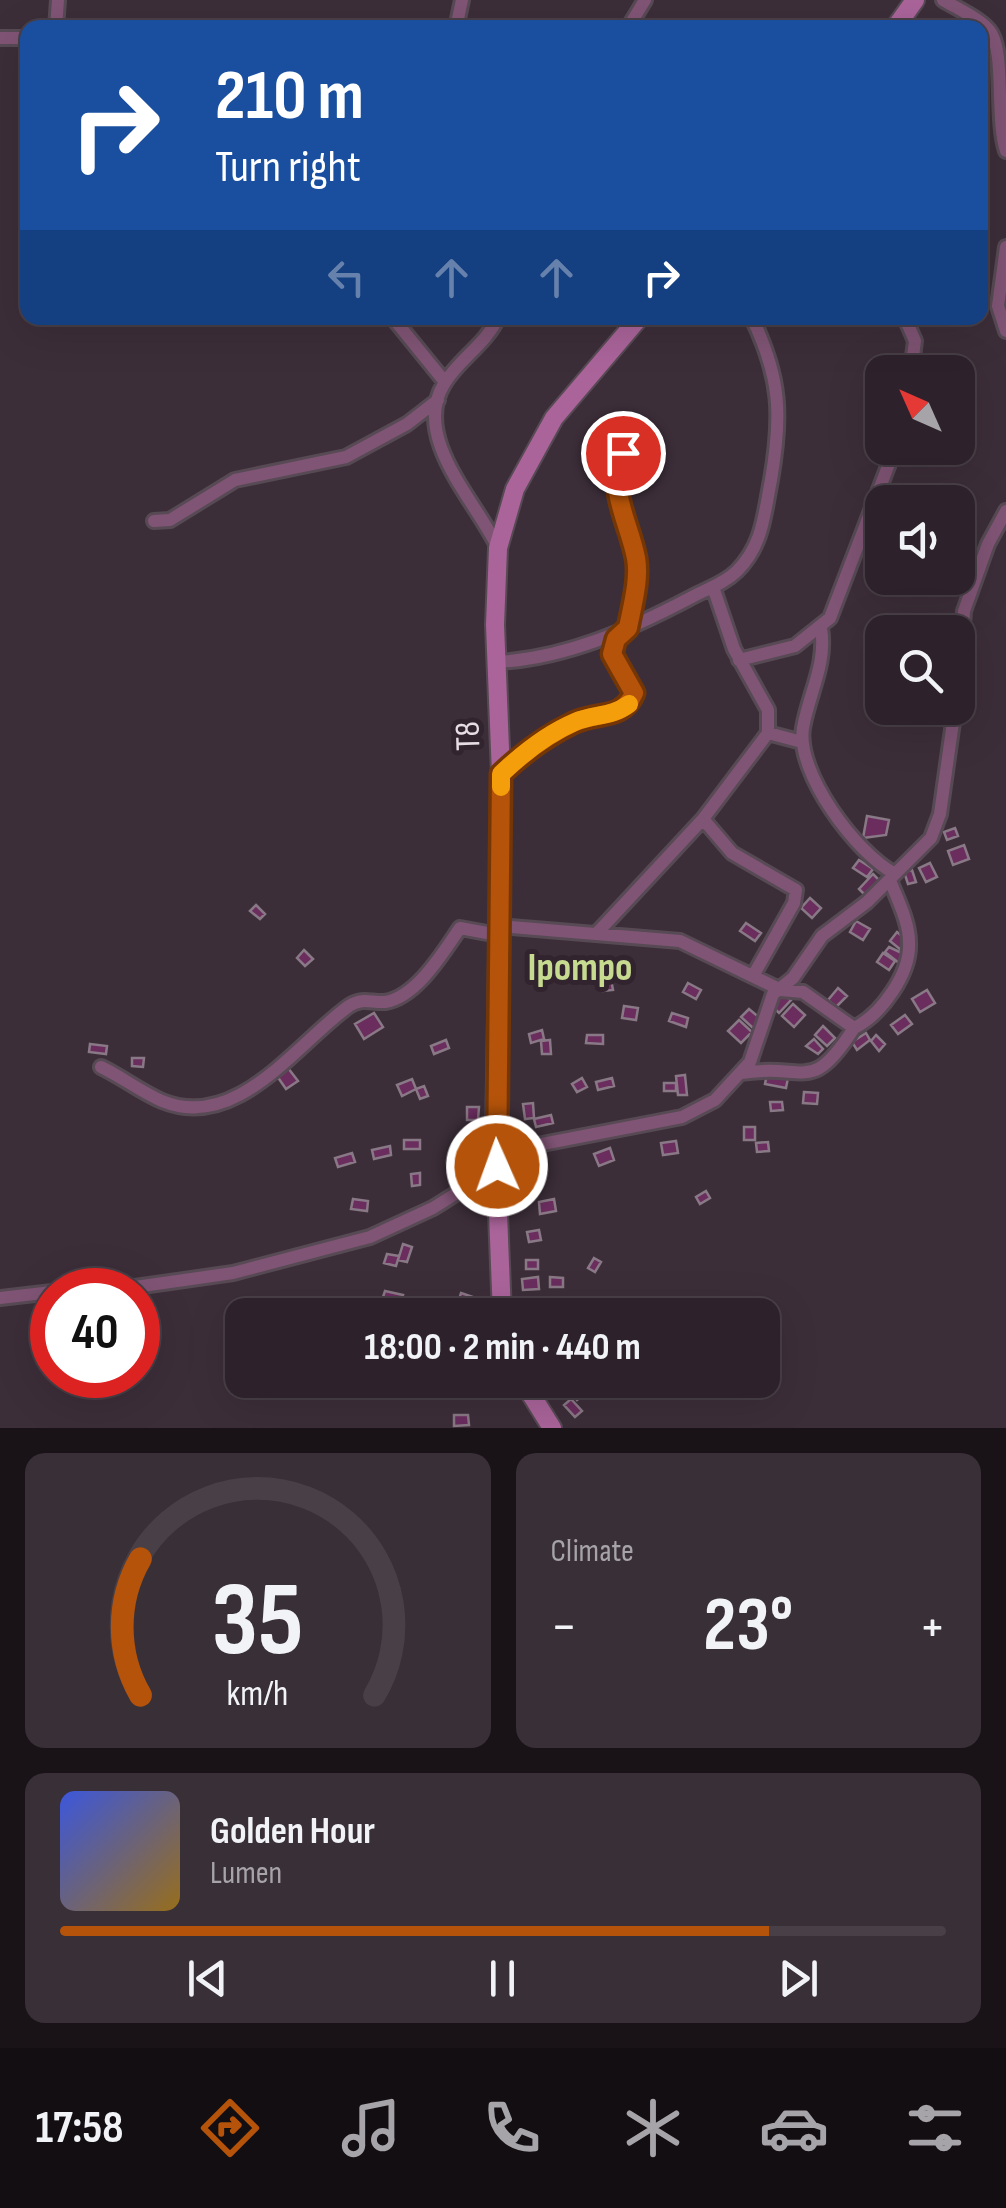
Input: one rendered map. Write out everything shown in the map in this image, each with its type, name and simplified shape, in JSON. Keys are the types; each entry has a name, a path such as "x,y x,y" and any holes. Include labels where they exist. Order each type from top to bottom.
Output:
{"street":[{"path":"943,0 976,20"},
{"path":"988,28 1003,49 998,119 1006,151"},
{"path":"1006,247 998,306 1006,331"},
{"path":"399,325 445,382"},
{"path":"494,325 477,351 445,382 438,400 440,445 498,548"},
{"name":"T8","path":"501,1298 497,1166 501,774 496,662 498,548 515,489 554,418 633,325"},
{"path":"496,662 539,656 648,623 738,571 758,544 780,437 771,368 755,325"},
{"path":"908,325 914,341 913,355"},
{"path":"154,521 170,520 236,480 346,457 438,400"},
{"path":"501,774 570,724 616,714 629,705 633,686 612,654 616,639 628,628 636,559 616,483 618,466 633,435"},
{"path":"740,660 795,646 821,628 860,550 889,465"},
{"path":"964,615 983,556 1006,510"},
{"path":"598,932 703,819 760,750 768,733 768,710 718,612 713,587"},
{"path":"741,1073 814,1073 830,1064 854,1028 885,1001 910,945 892,877 864,854 804,759 802,742 823,654 821,628"},
{"path":"160,1283 232,1273 370,1237 433,1208 532,1146 682,1117 715,1100 756,1050 768,1002 803,966 822,936 892,877 936,827 952,725"},
{"path":"768,733 802,742"},
{"path":"703,819 732,853 796,890 794,903 753,976"},
{"path":"102,1067 162,1101 181,1106 218,1105 251,1088 352,1004 397,996 440,962 460,928 598,932 680,941 781,990 803,992 854,1028"},
{"path":"0,1298 30,1295"},
{"path":"533,1398 552,1428"}],"building":[{"path":"867,816 889,820 886,835 863,838"},
{"path":"955,828 958,836 947,840 944,832"},
{"path":"964,845 969,859 953,865 948,851"},
{"path":"859,860 873,869 867,877 853,868"},
{"path":"930,863 937,877 926,882 919,868"},
{"path":"912,870 916,882 908,884 904,872"},
{"path":"873,874 881,882 864,894 859,889"},
{"path":"810,898 821,908 812,918 801,908"},
{"path":"256,905 265,914 260,919 250,911"},
{"path":"856,921 870,929 863,940 850,932"},
{"path":"746,923 761,933 755,941 740,931"},
{"path":"897,932 908,941 901,950 890,941"},
{"path":"889,947 906,955 899,963 885,952"},
{"path":"304,950 313,959 305,966 297,958"},
{"path":"883,953 895,961 889,970 877,962"},
{"path":"610,974 613,990 603,991 600,975"},
{"path":"688,983 701,990 696,999 683,992"},
{"path":"838,988 847,996 836,1007 828,1000"},
{"path":"927,990 935,1003 920,1012 912,999"},
{"path":"782,992 791,1000 779,1013 770,1004"},
{"path":"793,1004 805,1015 794,1027 782,1016"},
{"path":"624,1006 638,1008 636,1020 622,1018"},
{"path":"749,1009 761,1019 753,1028 741,1017"},
{"path":"374,1013 383,1027 364,1039 355,1024"},
{"path":"672,1013 688,1018 686,1027 669,1021"},
{"path":"905,1015 912,1024 898,1034 891,1025"},
{"path":"739,1020 752,1032 741,1043 728,1031"},
{"path":"823,1026 835,1038 827,1046 815,1035"},
{"path":"542,1030 544,1039 531,1043 529,1034"},
{"path":"866,1033 870,1040 857,1050 852,1042"},
{"path":"587,1035 603,1035 603,1044 586,1043"},
{"path":"876,1035 885,1044 879,1051 871,1041"},
{"path":"814,1039 823,1049 818,1054 806,1046"},
{"path":"446,1040 449,1048 434,1054 431,1046"},
{"path":"550,1040 551,1054 542,1054 541,1041"},
{"path":"90,1044 107,1046 106,1054 89,1052"},
{"path":"132,1058 144,1058 143,1067 132,1066"},
{"path":"288,1068 298,1081 286,1089 277,1076"},
{"path":"767,1074 788,1078 786,1088 765,1084"},
{"path":"685,1075 687,1095 678,1095 676,1076"},
{"path":"582,1078 587,1087 577,1092 572,1084"},
{"path":"612,1078 614,1086 598,1090 596,1082"},
{"path":"412,1079 416,1089 402,1096 397,1085"},
{"path":"664,1083 676,1083 676,1091 664,1091"},
{"path":"424,1086 428,1096 420,1099 416,1089"},
{"path":"804,1092 818,1093 817,1104 803,1103"},
{"path":"770,1102 782,1102 783,1110 771,1111"},
{"path":"533,1103 534,1118 525,1119 523,1104"},
{"path":"467,1107 479,1107 478,1120 467,1120"},
{"path":"551,1115 553,1123 536,1127 534,1119"},
{"path":"744,1127 755,1127 755,1140 744,1140"},
{"path":"404,1140 420,1140 420,1149 404,1149"},
{"path":"676,1141 678,1153 663,1155 661,1143"},
{"path":"768,1142 769,1151 757,1152 756,1143"},
{"path":"390,1146 391,1155 374,1159 372,1150"},
{"path":"610,1148 614,1160 599,1166 594,1154"},
{"path":"539,1152 544,1163 530,1169 526,1157"},
{"path":"352,1153 355,1162 338,1167 335,1158"},
{"path":"420,1173 420,1185 412,1186 411,1174"},
{"path":"706,1191 710,1198 700,1204 696,1197"},
{"path":"353,1199 368,1201 367,1211 351,1209"},
{"path":"554,1199 556,1211 540,1214 539,1202"},
{"path":"539,1230 541,1240 529,1242 527,1232"},
{"path":"403,1244 412,1247 407,1262 398,1260"},
{"path":"387,1254 399,1256 396,1266 384,1263"},
{"path":"594,1258 601,1262 595,1272 588,1268"},
{"path":"526,1260 538,1260 538,1269 526,1269"},
{"path":"538,1277 539,1289 523,1290 522,1279"},
{"path":"550,1277 563,1278 563,1287 550,1287"},
{"path":"385,1291 403,1295 402,1298 383,1298"},
{"path":"571,1399 582,1411 575,1417 564,1405"},
{"path":"454,1415 468,1415 469,1425 454,1426"}],"slow traffic":[{"path":"501,787 501,774 570,724 616,714 629,704"}],"district":[{"name":"Ipompo","path":"580,966"}],"route":[{"path":"497,1166 494,1137 501,774 570,724 616,714 629,705 634,693 612,654 616,639 628,628 637,567 616,483 623,453"}]}
